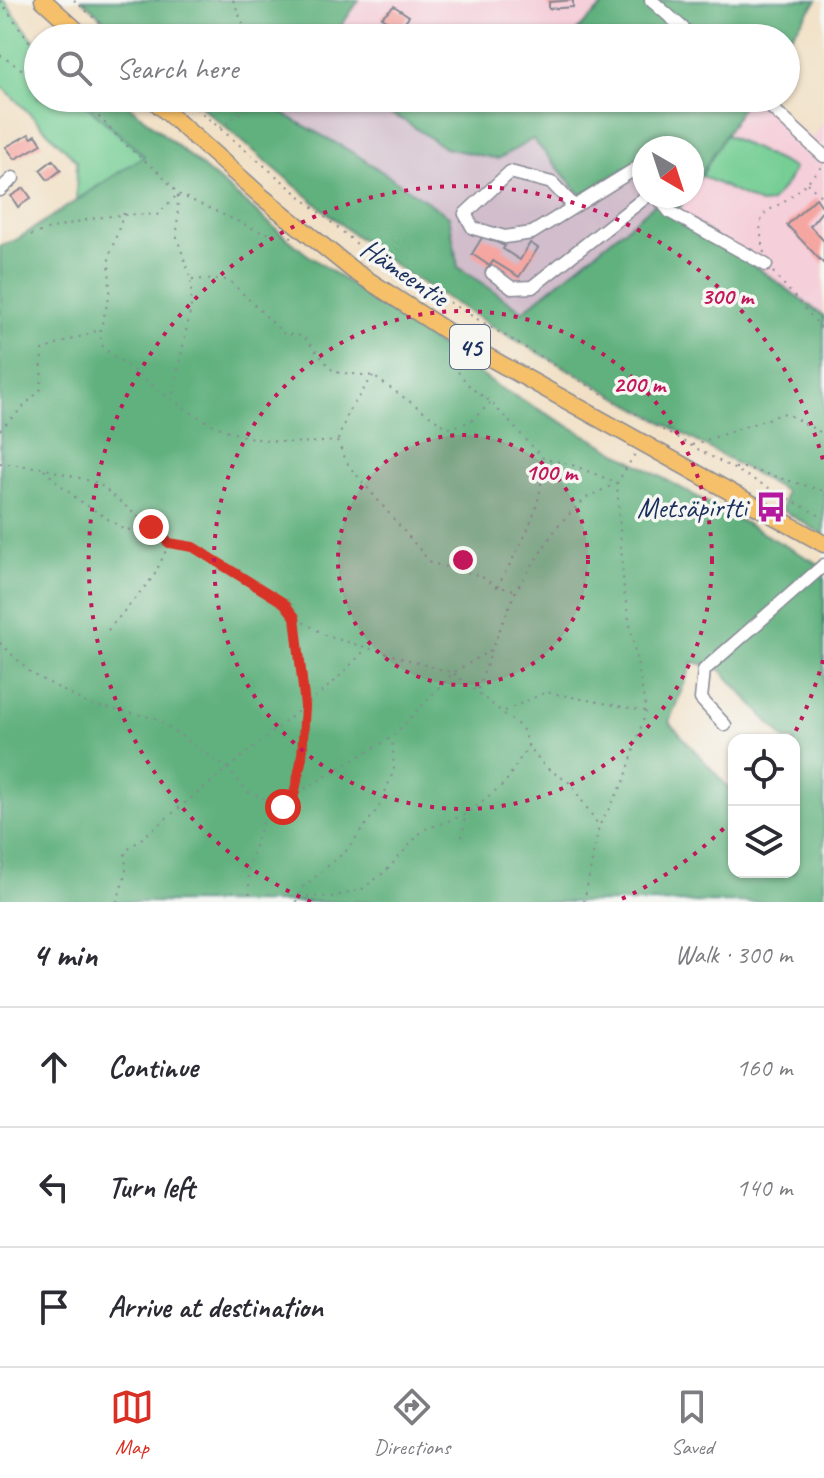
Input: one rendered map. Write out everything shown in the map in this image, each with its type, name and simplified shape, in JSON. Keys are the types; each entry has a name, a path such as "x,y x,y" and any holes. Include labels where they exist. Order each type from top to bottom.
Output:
{"main road":[{"path":"43,0 70,24"},
{"name":"Hämeentie","path":"167,112 261,196 354,271 474,349 824,543"}],"street":[{"path":"651,0 678,24"},
{"path":"776,112 824,156"},
{"path":"573,205 552,183 510,172 465,214 473,228 505,237 532,233 632,171"},
{"path":"0,190 13,178"},
{"path":"492,273 512,288 532,287 632,208"},
{"path":"667,208 766,265"},
{"path":"725,725 701,699 704,670 824,565"}],"path":[{"path":"74,0 101,24"},
{"path":"233,0 243,24"},
{"path":"0,1 24,34"},
{"path":"0,55 24,71"},
{"path":"94,112 130,149 162,175 178,194 261,232 299,238"},
{"path":"199,112 370,255 691,445 824,518"},
{"path":"218,129 242,112"},
{"path":"824,165 793,195 769,207 759,226 766,265 824,331"},
{"path":"806,182 824,199"},
{"path":"31,235 76,220 124,213 157,215 178,194"},
{"path":"172,398 184,353 191,279 177,238 178,194"},
{"path":"124,213 109,257 110,294 100,330 103,348 172,398 191,416 217,430 253,440 337,441"},
{"path":"191,279 229,280 284,334 303,336 334,372 373,376 448,428 470,422 491,402"},
{"path":"0,430 41,389 42,350 100,330"},
{"path":"447,343 451,363 471,388 491,402 544,459 570,464 617,483"},
{"path":"373,376 348,412 337,441 349,466 431,563 481,576 497,587 516,590"},
{"path":"691,445 785,413 824,434"},
{"path":"478,690 516,590 559,524 586,498 617,483 643,444"},
{"path":"497,587 524,539 542,494 544,459"},
{"path":"0,463 42,468 98,483 169,543 193,547 284,603 295,617 327,636 453,673 522,728 528,745 545,767 570,783 599,826"},
{"path":"42,468 77,499 125,530 151,527"},
{"path":"734,469 746,468 824,491"},
{"path":"584,902 599,826 624,782 646,711 624,592 617,483"},
{"path":"108,630 154,576 169,543"},
{"path":"294,795 302,757 305,706 295,617"},
{"path":"0,643 31,673 88,704 155,718 226,767 248,792 283,807"},
{"path":"117,902 126,872 125,852 305,706 368,647"},
{"path":"250,902 248,867 262,824 294,795 392,737 453,673 492,649"},
{"path":"505,712 546,692 646,711"},
{"path":"296,902 303,887 346,851 379,807 394,770 392,737"},
{"path":"299,896 331,897 361,890 386,871 423,830 465,815 505,783 528,745"},
{"path":"462,837 465,815"}],"shaded area":[{"path":"359,0 609,0 584,24 343,24"},
{"path":"279,112 387,112 445,148 533,139 632,158 632,208 653,208 524,311 458,267 449,216"},
{"path":"739,112 782,112 811,139 824,122 823,317 678,210 704,208 704,170"}],"green space":[{"path":"0,0 4,0 24,27 24,108 0,84"},
{"path":"82,0 359,0 343,24 109,24"},
{"path":"609,0 817,0 800,24 584,24"},
{"path":"28,112 94,112 145,156 76,200 77,161"},
{"path":"94,112 137,112 305,253 500,388 824,567 824,902 0,902 0,246 16,240 144,156"},
{"path":"208,112 280,112 354,153 449,216 458,267 523,311 650,208 679,208 824,316 824,535 782,510 785,491 500,331 404,272 349,231"},
{"path":"387,112 739,112 704,170 704,136 632,136 632,164 581,195 533,139 498,159 445,148"},
{"path":"724,134 794,168 787,183 770,203 760,204 704,177"}],"building":[{"path":"573,0 573,7 549,9 549,2"},
{"path":"394,6 409,16 403,24 383,24 386,20 381,17"},
{"path":"29,134 32,138 36,135 42,144 15,159 6,147"},
{"path":"53,160 61,170 48,180 40,170"},
{"path":"24,188 31,198 18,207 11,196"},
{"path":"816,198 824,209 810,226 824,241 824,264 787,225"},
{"path":"483,236 505,246 503,249 520,260 530,243 538,248 519,277 493,261 490,266 472,254"}],"place":[{"name":"Metsäpirtti","path":"771,507"}],"route":[{"path":"151,527 169,543 193,547 284,603 295,617 297,663 305,706 302,757 294,795 283,807"}]}
